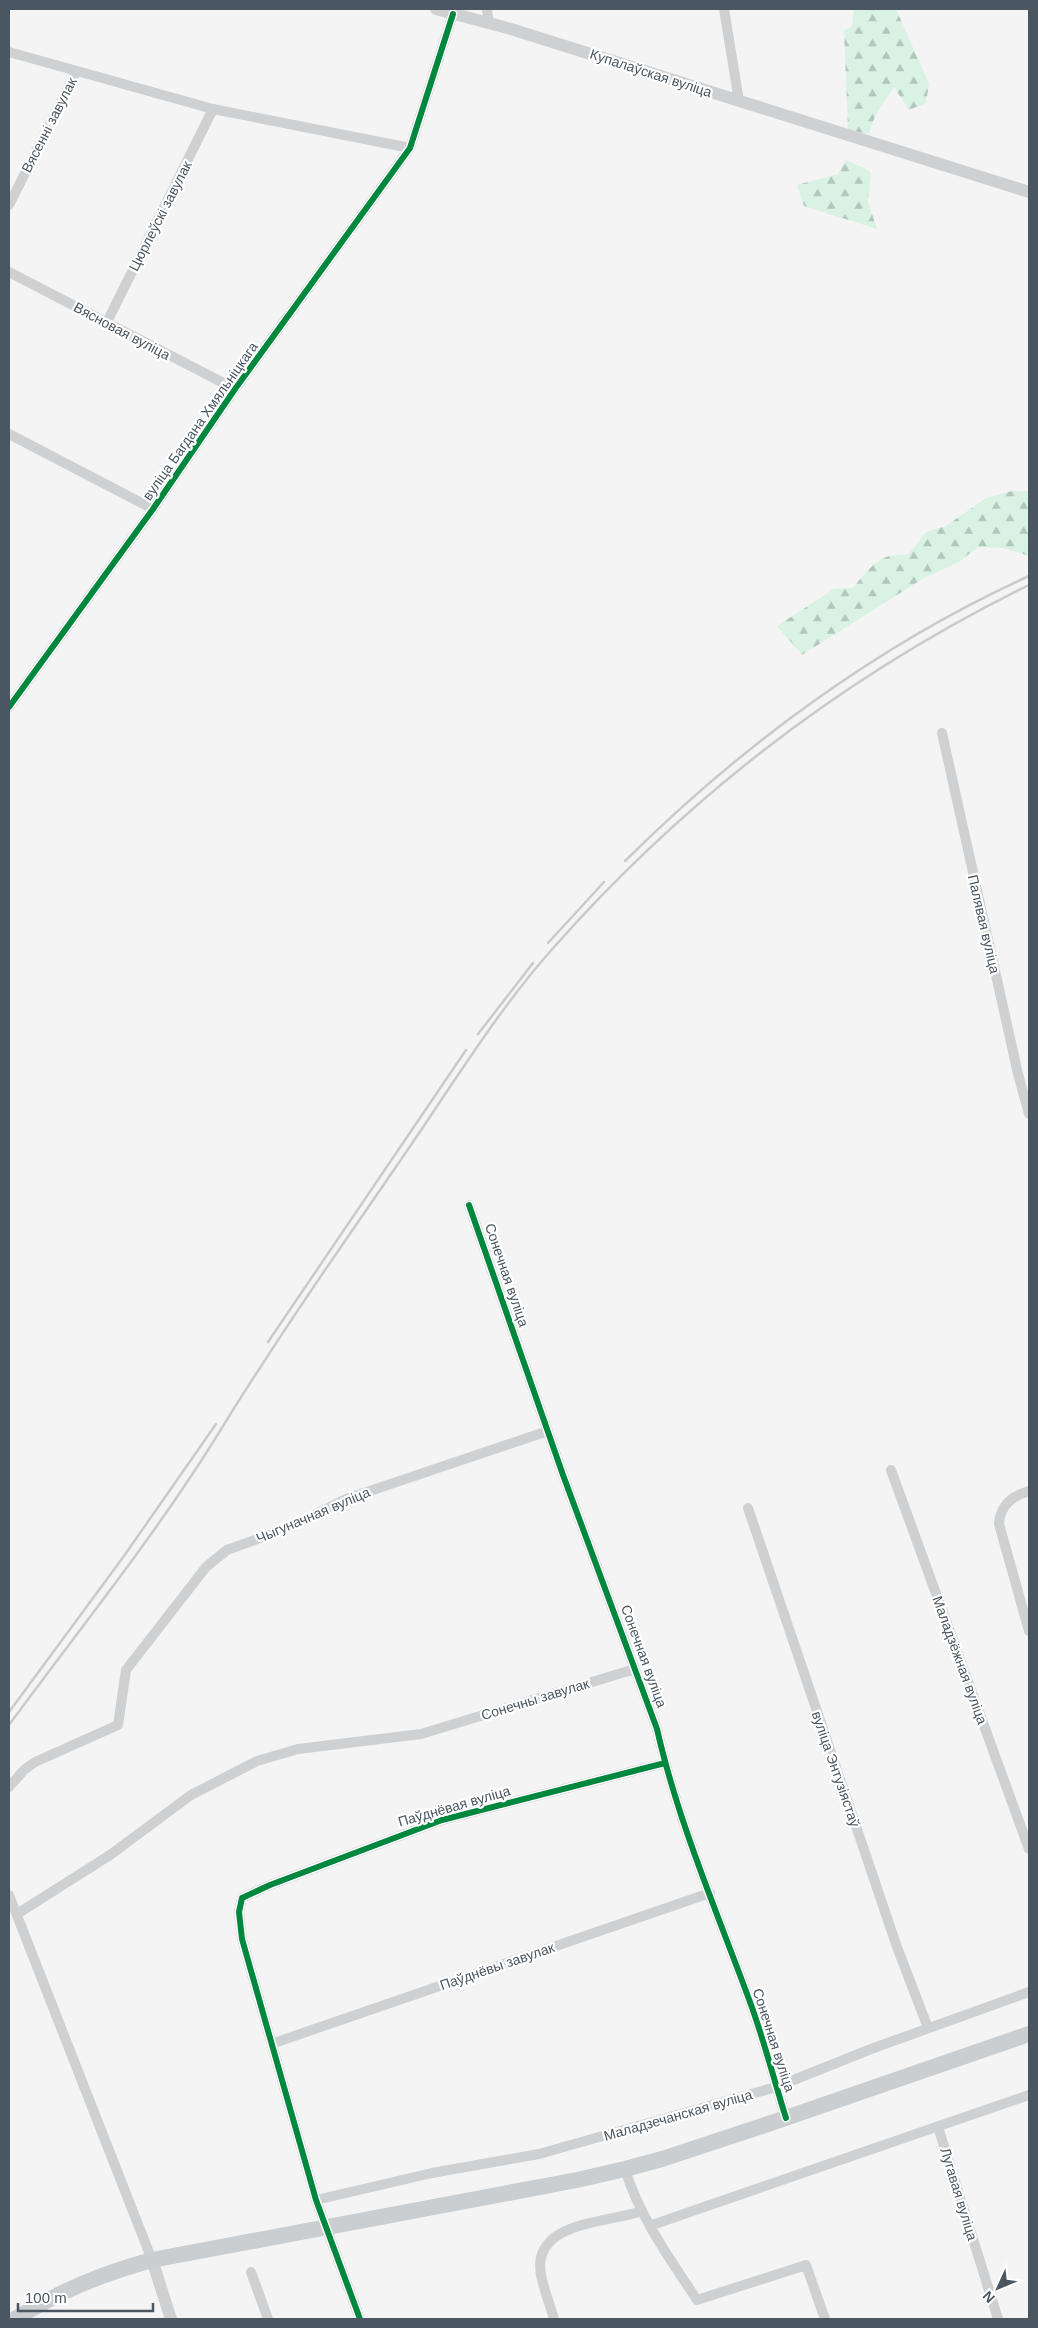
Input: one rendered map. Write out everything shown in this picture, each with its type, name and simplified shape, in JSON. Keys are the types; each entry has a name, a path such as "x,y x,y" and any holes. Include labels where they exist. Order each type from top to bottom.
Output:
{"main road":[{"path":"15,2319 64,2291 105,2273 152,2260 577,2180 662,2159 1029,2034"}],"street":[{"name":"Купалаўская вуліца","path":"436,9 1029,192"},
{"path":"487,9 489,24"},
{"path":"724,9 739,101"},
{"name":"вуліца Багдана Хмяльніцкага","path":"9,707 153,510 235,390 410,148 453,14"},
{"path":"9,52 213,109 410,148"},
{"name":"Вясенні завулак","path":"9,205 76,72"},
{"name":"Цюрлеўскі завулак","path":"106,324 213,109"},
{"name":"Вясновая вуліца","path":"9,272 235,390"},
{"path":"9,434 153,510"},
{"name":"Палявая вуліца","path":"942,732 1018,1074 1029,1114"},
{"name":"Сонечная вуліца","path":"469,1205 548,1431 657,1729 665,1763 724,1936 750,2003 786,2118"},
{"name":"Чыгуначная вуліца","path":"9,1787 24,1770 35,1762 118,1726 126,1670 206,1568 227,1550 288,1528 346,1500 548,1431"},
{"name":"Маладзёжная вуліца","path":"891,1470 1029,1850"},
{"path":"1029,1491 1012,1498 1002,1509 999,1524 1029,1631"},
{"name":"вуліца Энтузіястаў","path":"748,1508 897,1947 928,2028"},
{"name":"Сонечны завулак","path":"17,1914 110,1855 191,1796 257,1761 298,1749 420,1734 635,1669"},
{"name":"Паўднёвая вуліца","path":"274,2043 242,1939 239,1912 242,1898 406,1832 442,1820 665,1763"},
{"name":"Паўднёвы завулак","path":"274,2043 710,1893"},
{"path":"9,1895 152,2260 171,2319"},
{"name":"Маладзечанская вуліца","path":"316,2200 432,2173 539,2154 776,2087 928,2028 1029,1992"},
{"path":"274,2043 316,2200 360,2319"},
{"path":"652,2225 1024,2097"},
{"name":"Лугавая вуліца","path":"938,2127 998,2319"},
{"path":"625,2169 642,2211 697,2300 806,2265 825,2319"},
{"path":"554,2319 541,2274 541,2256 555,2236 580,2224 601,2222 642,2211"},
{"path":"251,2272 268,2319"}],"green space":[{"path":"854,9 896,9 929,84 926,103 909,110 894,87 875,116 869,134 848,130 844,30 852,27"},
{"path":"846,160 866,169 871,174 868,202 877,229 804,206 797,185 838,174"},
{"path":"1012,491 1029,491 1029,556 1004,548 978,547 959,562 924,578 802,655 777,626 834,589 853,588 876,562 883,558 899,554 908,555 926,532 946,526 986,498"}],"railway":[{"path":"625,861 716,777 765,738 866,665 973,603 1029,576"},
{"path":"9,1725 152,1533 197,1467 297,1311 481,1042 516,993 555,946 606,891 660,838 774,742 897,658 962,620 1029,585"},
{"path":"548,943 604,882"},
{"path":"478,1034 533,963"},
{"path":"268,1342 466,1050"},
{"path":"9,1712 124,1556 216,1424"}],"cycle path":[{"path":"9,707 153,509 235,389 410,148 453,14"},
{"path":"469,1205 563,1475 657,1729 687,1833 755,2016 786,2118"},
{"path":"360,2319 316,2200 242,1939 239,1912 242,1898 270,1885 442,1820 665,1763"}]}
